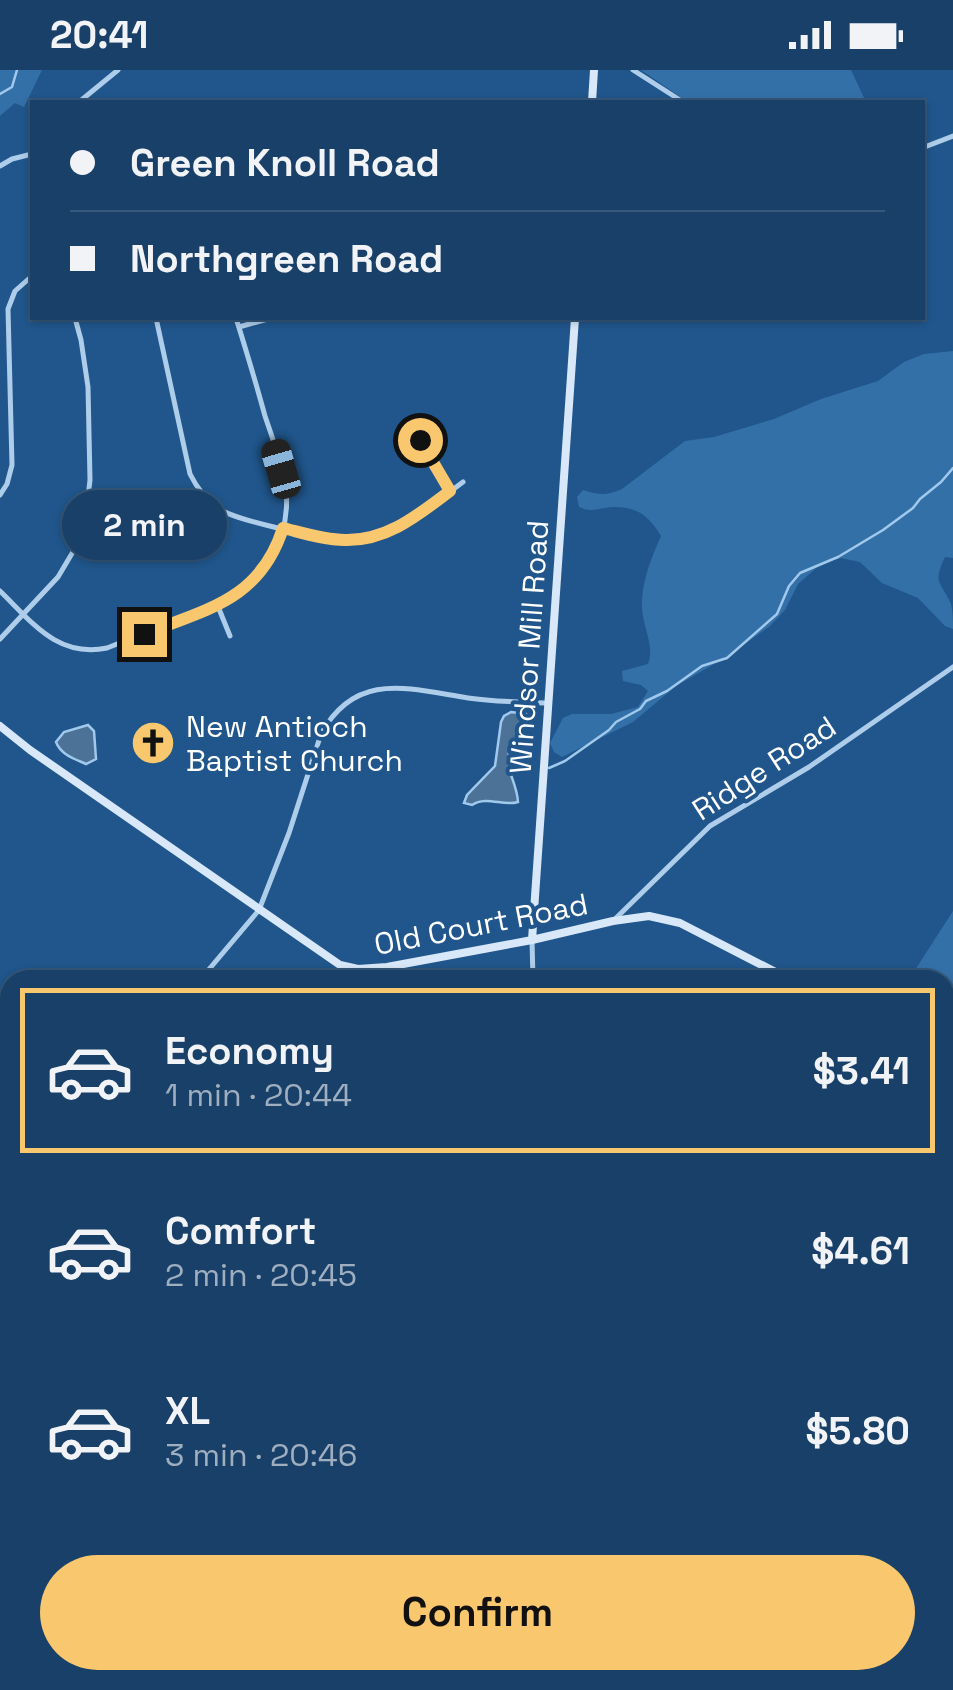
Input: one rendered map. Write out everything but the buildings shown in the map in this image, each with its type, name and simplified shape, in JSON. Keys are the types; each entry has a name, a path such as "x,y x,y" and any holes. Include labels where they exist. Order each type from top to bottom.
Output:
{"main road":[{"path":"592,100 594,70"},
{"name":"Windsor Mill Road","path":"532,940 575,320"},
{"name":"Old Court Road","path":"0,726 340,966 370,969 649,916 670,919 771,970"}],"street":[{"path":"81,100 118,70"},
{"path":"632,70 680,100"},
{"path":"925,147 953,136"},
{"path":"0,166 30,154"},
{"path":"0,495 10,475 12,453 8,309 15,290 30,278"},
{"path":"0,639 58,577 85,523 90,480 88,387 76,320"},
{"path":"156,320 186,464 196,486 215,506 228,513 345,540 379,536 407,522 463,482"},
{"path":"0,591 56,642 94,650 217,604 234,596 256,577 272,555 283,528 286,497 237,320"},
{"path":"239,327 265,320"},
{"path":"420,440 450,491"},
{"path":"85,523 115,531 130,544"},
{"path":"217,604 230,636"},
{"name":"Ridge Road","path":"612,921 710,826 793,778 953,667"},
{"path":"208,970 258,910 289,834 321,734 346,703 369,690 393,687 484,700 548,703"},
{"name":"Windsor Mill Road","path":"532,940 534,970"}],"shaded area":[{"path":"0,70 42,70 24,107 15,103 0,116"},
{"path":"641,70 851,70 865,100 685,100"},
{"path":"953,351 953,558 945,557 939,582 951,604 953,629 945,626 918,598 882,583 860,562 841,558 822,563 798,584 785,610 770,626 728,656 676,686 633,722 562,757 554,752 550,743 563,718 572,714 611,714 638,707 648,691 623,681 622,671 648,664 650,651 642,599 647,571 661,536 635,510 579,507 577,497 583,490 602,494 622,489 685,441 714,437 774,419 878,381 904,362 924,354"},
{"path":"511,712 526,714 530,719 509,754 518,802 464,803 495,766 501,722"},
{"path":"88,725 94,731 96,759 86,764 65,753 56,742 64,732"},
{"path":"953,911 953,970 915,970"}],"waterway":[{"path":"0,94 12,87 17,70"},
{"path":"549,768 565,761 646,701 702,666 727,658 777,614 789,586 800,573 838,557 883,530 913,508 953,468"}],"place":[{"name":"New Antioch Baptist Church","path":"153,743"}],"route":[{"path":"144,634 244,589 272,555 283,528 345,540 379,536 407,522 450,491 420,440"}]}
